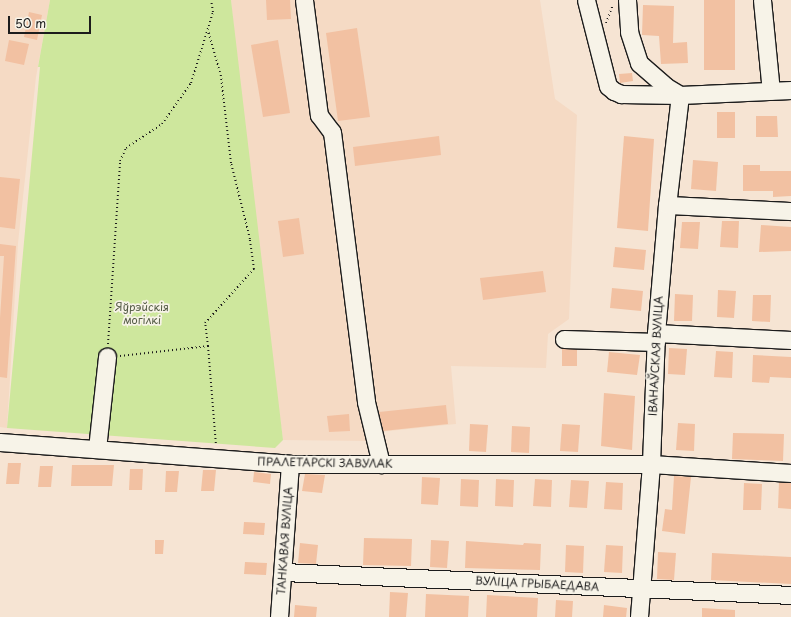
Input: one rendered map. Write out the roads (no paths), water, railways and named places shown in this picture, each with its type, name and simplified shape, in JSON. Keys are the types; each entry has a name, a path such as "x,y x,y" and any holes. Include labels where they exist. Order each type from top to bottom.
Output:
{"street":[{"path":"304,0 319,115 332,132 366,402 381,464"},
{"path":"586,0 608,86 614,91 621,94 680,95 791,90"},
{"path":"627,0 629,32 639,63 665,86 680,95"},
{"path":"762,0 771,91"},
{"name":"ІВАНАЎСКАЯ ВУЛІЦА","path":"638,617 651,464 656,337 667,205 680,95"},
{"path":"667,205 791,212"},
{"path":"564,339 656,337 791,340"},
{"path":"97,449 107,357"},
{"name":"ПРАЛЕТАРСКІ ЗАВУЛАК","path":"0,442 290,464 651,464 791,473"},
{"name":"ТАНКАВАЯ ВУЛІЦА","path":"279,617 290,464"},
{"name":"ВУЛІЦА ГРЫБАЕДАВА","path":"283,572 791,595"}],"park label":[{"name":"Яўрэйскія могілкі","path":"142,314"}]}
